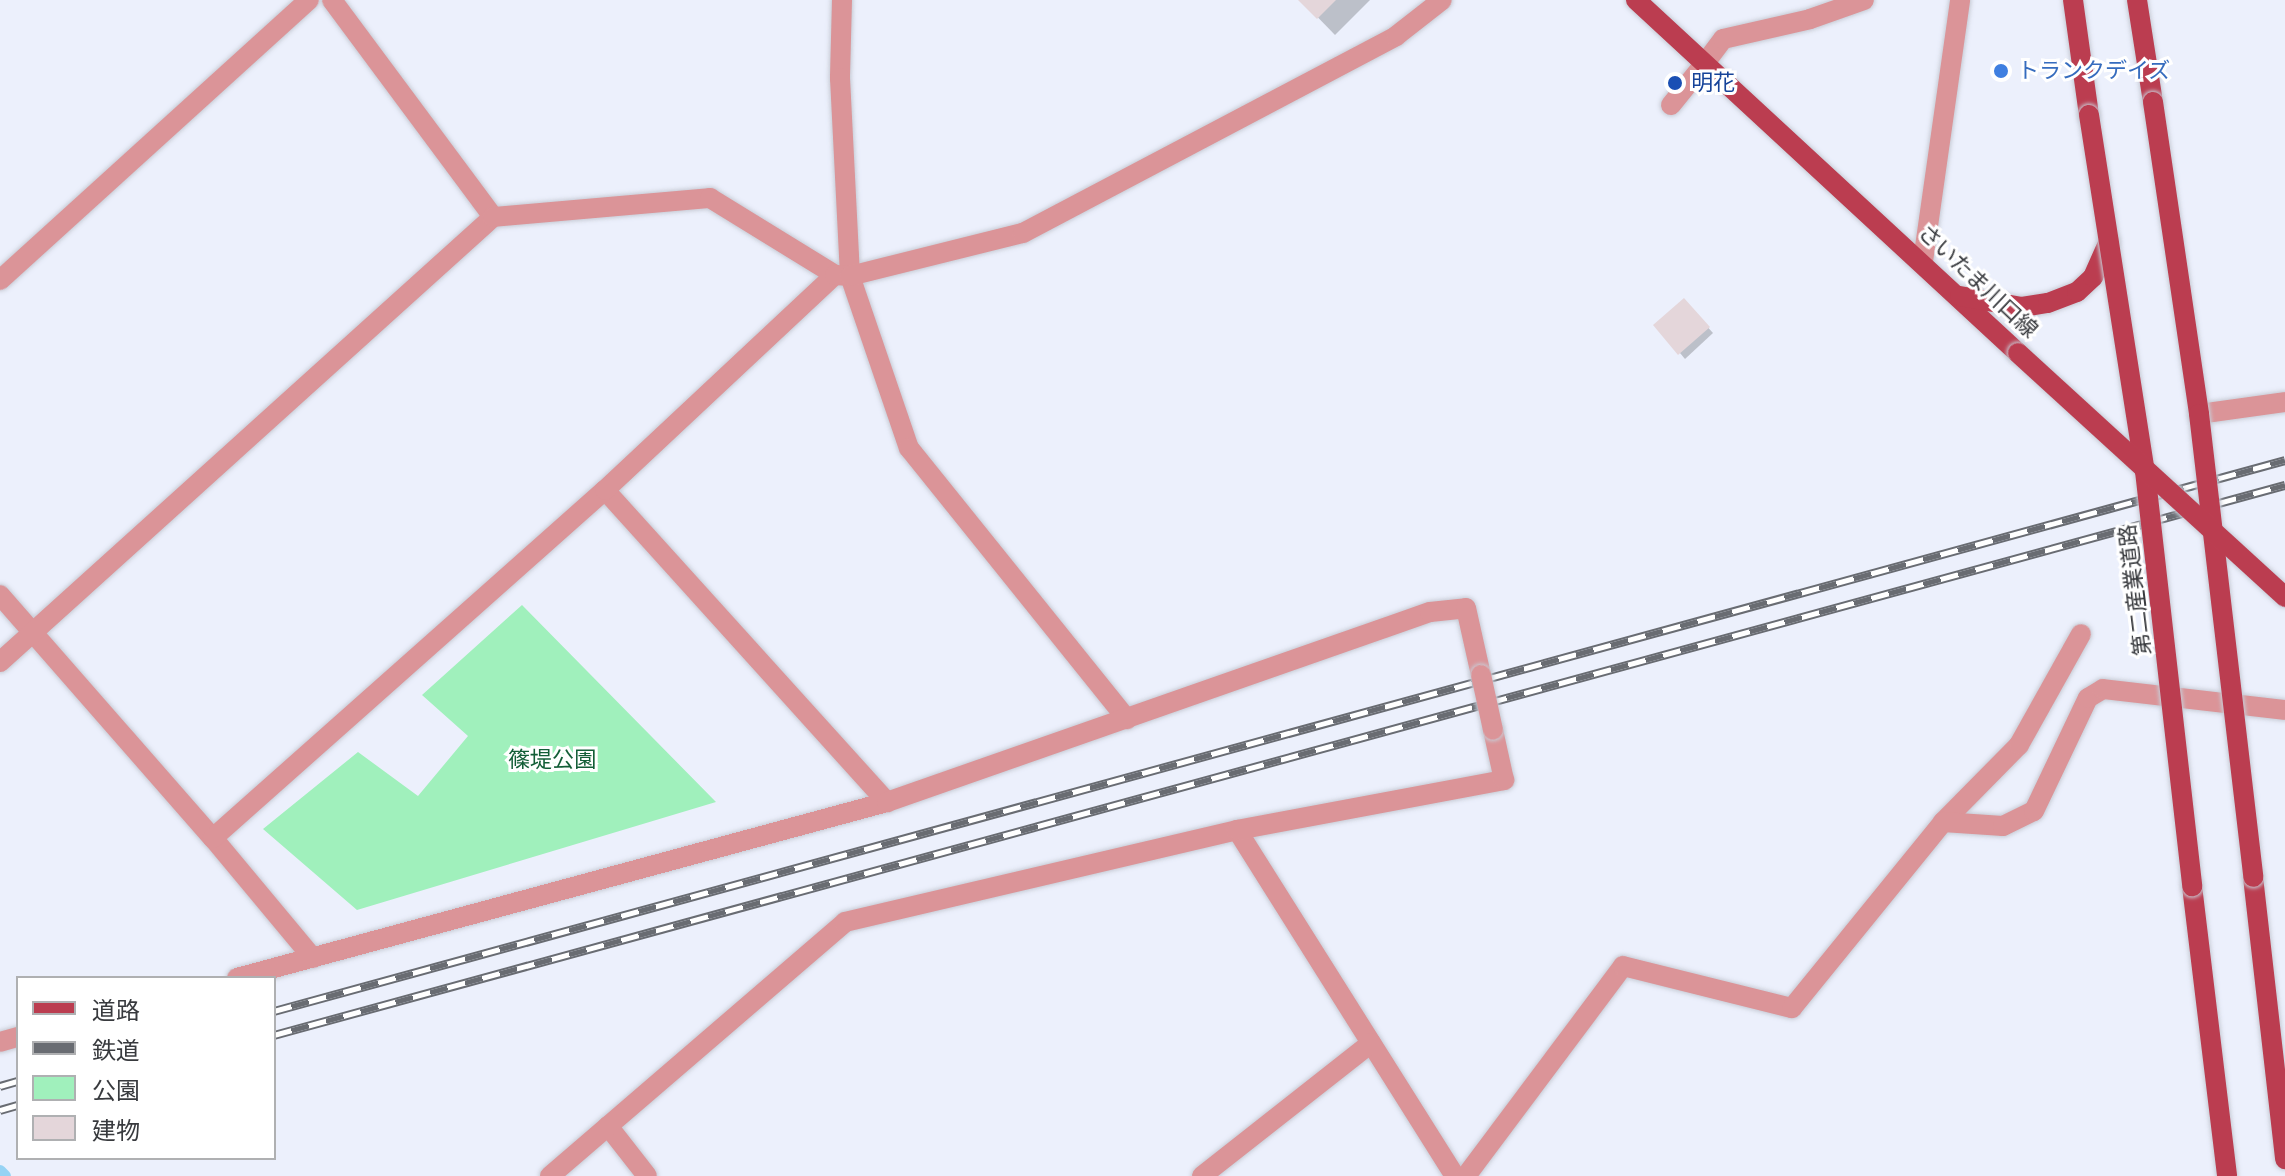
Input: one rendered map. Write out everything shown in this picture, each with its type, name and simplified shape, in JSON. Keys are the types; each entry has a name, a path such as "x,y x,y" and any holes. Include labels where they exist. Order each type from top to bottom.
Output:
{"main road":[{"name":"さいたま川口線","path":"1636,0 1923,261 2211,533 2285,597"},
{"name":"第二産業道路","path":"2073,0 2145,471 2227,1176"},
{"path":"2137,0 2199,414 2285,1159"},
{"path":"1960,296 2022,307 2048,303 2077,292 2093,277 2109,241"}],"street":[{"path":"0,280 309,0"},
{"path":"332,0 493,217"},
{"path":"842,0 843,276 909,448 1127,719"},
{"path":"213,838 843,276 1023,233 1396,36 1442,0"},
{"path":"1671,105 1723,39 1810,19 1864,0"},
{"path":"1923,261 1960,0"},
{"path":"0,662 493,217 710,198 843,276"},
{"path":"2199,414 2285,402"},
{"path":"605,490 887,802"},
{"path":"0,595 213,838 313,958"},
{"path":"245,976 887,802 1430,612 1466,608 1504,780 1237,830 845,922 550,1176"},
{"path":"1466,1176 1623,966 1792,1008 1943,822 2019,745 2081,634"},
{"path":"1943,822 2003,826 2034,811 2088,698 2103,689 2285,710"},
{"path":"1237,830 1455,1176"},
{"path":"1202,1176 1371,1043"},
{"path":"608,1126 647,1176"}],"green space":[{"name":"篠堤公園","path":"522,605 716,802 357,910 263,829 358,752 418,796 468,736 422,695"}],"building":[{"path":"1298,0 1336,0 1317,19"},
{"path":"1684,298 1710,327 1678,355 1653,325"}],"waterway":[{"path":"0,1171 5,1176"}],"railway":[{"path":"276,1010 2285,460"},
{"path":"276,1034 2285,485"},
{"path":"0,1086 16,1082"},
{"path":"0,1110 16,1106"}],"place":[{"name":"トランクデイズ","path":"2001,71"},
{"name":"明花","path":"1675,83"}]}
